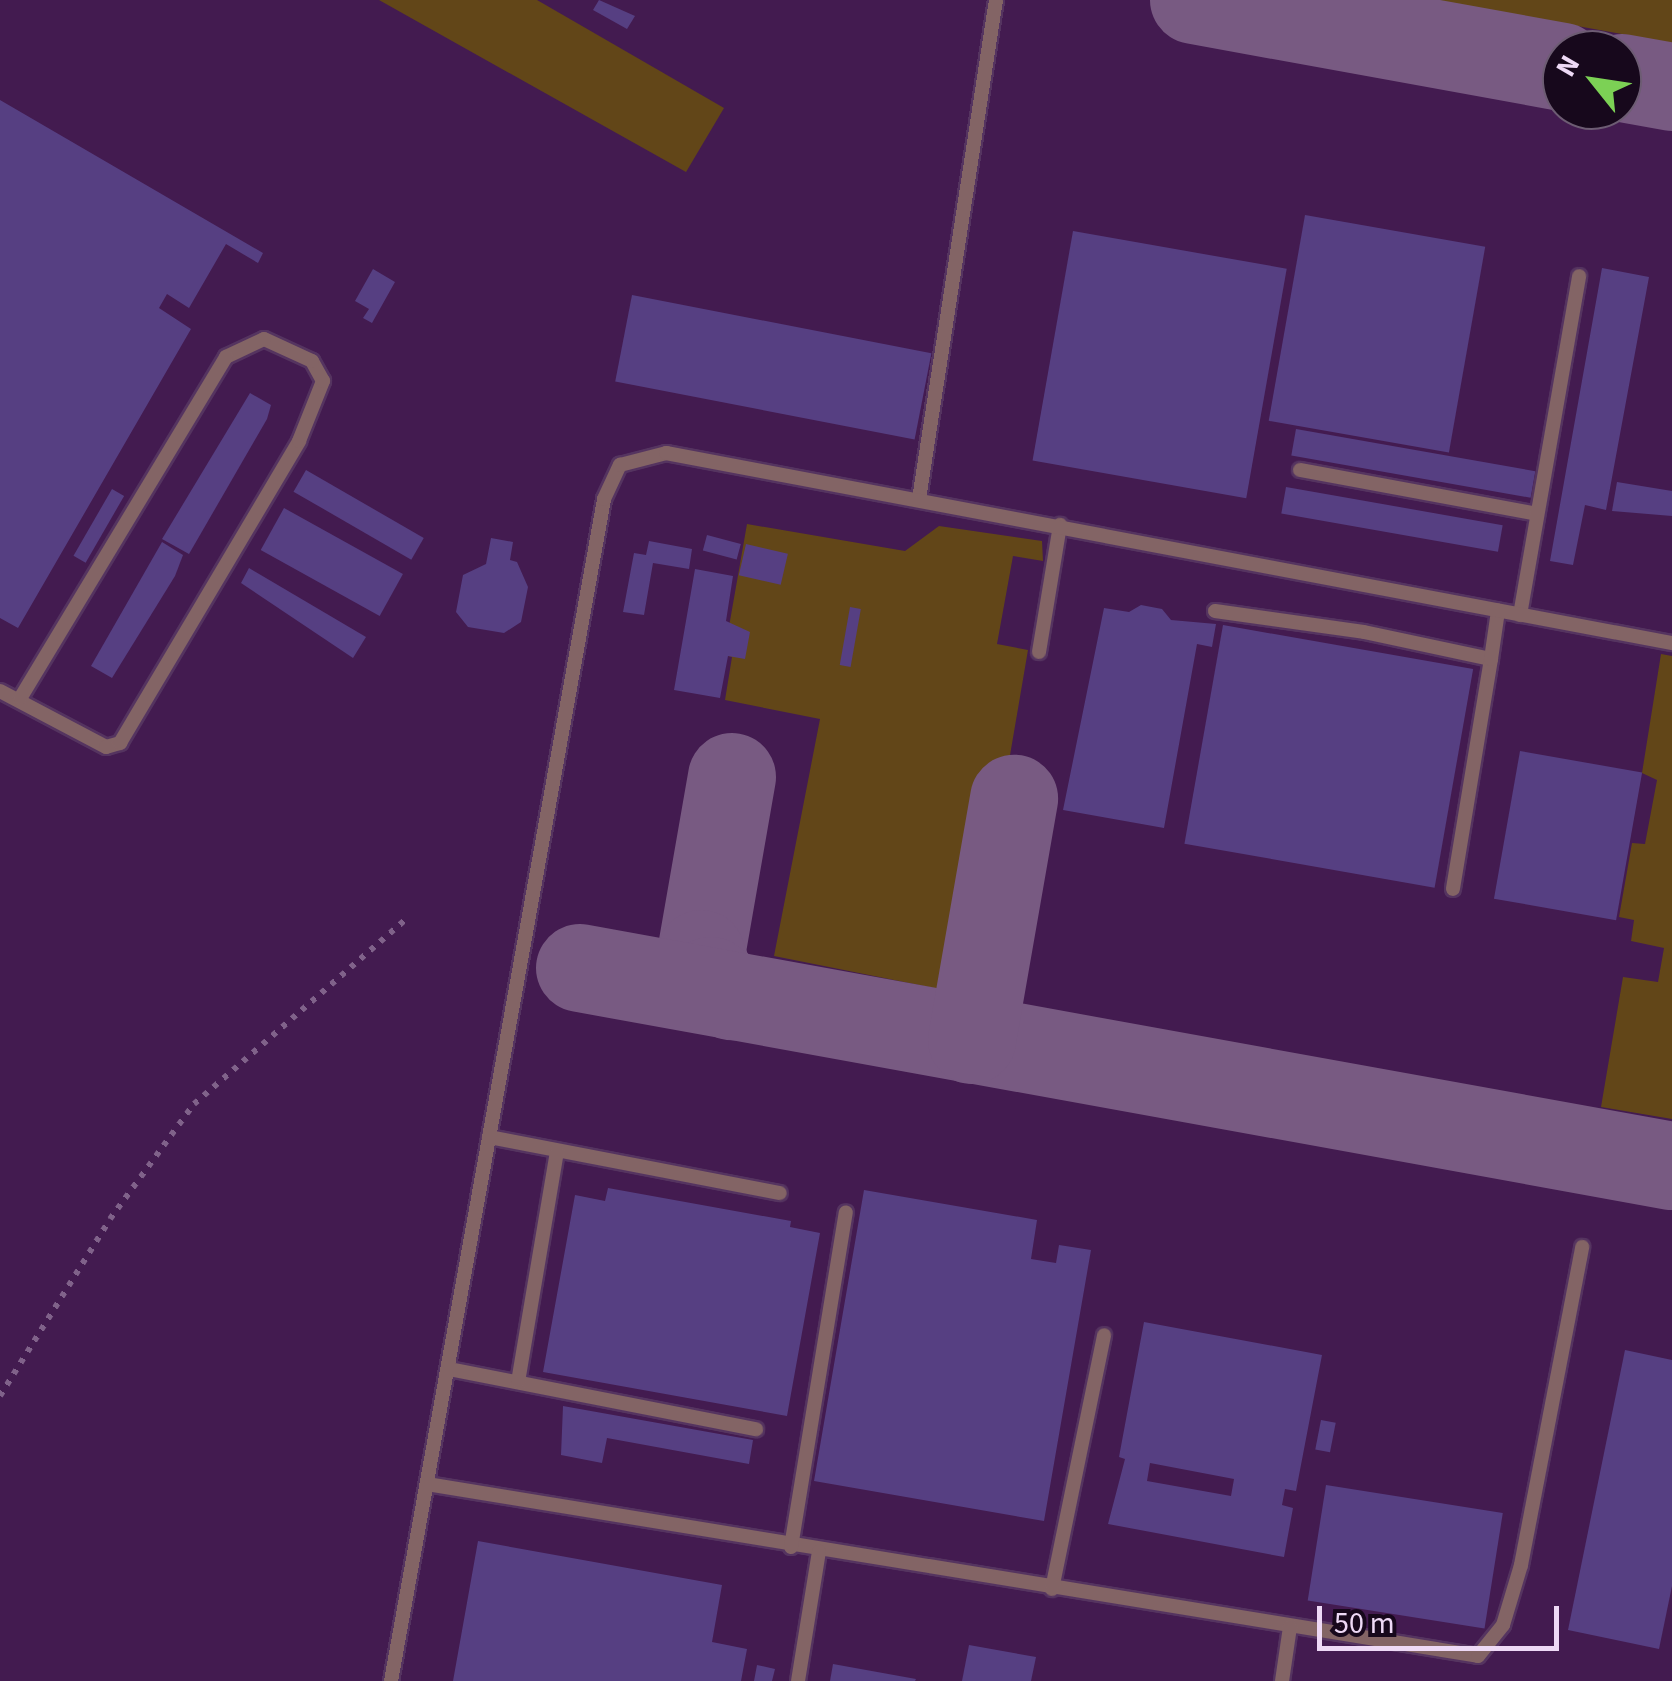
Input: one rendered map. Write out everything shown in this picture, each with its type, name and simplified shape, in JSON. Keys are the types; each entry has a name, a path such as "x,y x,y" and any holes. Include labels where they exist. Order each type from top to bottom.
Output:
{"lane":[{"path":"920,499 996,0"},
{"path":"1520,616 1579,276"},
{"path":"0,691 20,698 106,747 120,743 299,441 323,382 312,361 264,339 226,357 20,698"},
{"path":"391,1681 610,475 633,457 666,452 1672,643"},
{"path":"1300,470 1537,514"},
{"path":"1039,652 1060,525"},
{"path":"1215,611 1364,632 1491,660"},
{"path":"1453,889 1498,612"},
{"path":"489,1136 780,1193"},
{"path":"518,1382 557,1150"},
{"path":"790,1547 846,1212"},
{"path":"426,1484 1466,1658 1495,1641 1521,1564 1582,1248"},
{"path":"1052,1589 1104,1335"},
{"path":"449,1369 756,1428"},
{"path":"798,1681 819,1552"},
{"path":"1282,1681 1290,1628"}],"path":[{"path":"0,1396 110,1219 194,1104 404,920"}],"shaded area":[{"path":"0,0 1672,0 1672,1681 0,1681"},
{"path":"379,0 537,0 724,108 686,172"},
{"path":"1431,0 1672,0 1672,43 1642,38 1642,30 1599,30"},
{"path":"747,524 905,551 939,526 1042,541 1043,561 1013,556 997,644 1028,650 969,995 774,956 820,719 725,700 732,657 724,655"},
{"path":"1661,654 1672,656 1672,1119 1601,1107 1623,977 1658,982 1664,948 1631,941 1634,920 1619,917 1632,843 1645,844 1657,780 1642,773"}],"building":[{"path":"599,0 635,16 627,29 593,10"},
{"path":"0,100 263,253 258,263 226,244 189,308 167,294 159,308 191,329 18,628 0,618"},
{"path":"1305,215 1485,247 1449,453 1269,421"},
{"path":"1073,231 1287,269 1246,498 1033,460"},
{"path":"1602,268 1649,277 1606,510 1585,505 1573,565 1550,561"},
{"path":"373,269 395,282 372,323 363,318 369,309 355,301"},
{"path":"632,295 931,353 915,440 615,381"},
{"path":"250,393 271,405 267,419 189,554 162,539"},
{"path":"1296,429 1535,471 1531,498 1291,456"},
{"path":"306,470 424,538 411,560 294,492"},
{"path":"1617,482 1672,491 1672,516 1612,511"},
{"path":"1286,487 1503,525 1498,552 1281,514"},
{"path":"112,489 124,496 86,563 74,556"},
{"path":"284,508 403,574 380,616 261,550"},
{"path":"707,535 741,544 737,560 703,550"},
{"path":"491,538 513,542 510,560 517,562 528,587 521,622 504,633 468,627 456,612 463,575 486,564"},
{"path":"649,541 692,549 689,569 653,563 644,615 623,612 634,553 646,555"},
{"path":"162,542 183,555 175,576 112,678 91,666"},
{"path":"746,544 788,554 781,585 739,575"},
{"path":"249,568 366,637 353,658 241,583"},
{"path":"695,569 733,576 726,621 750,632 745,659 728,656 720,698 674,690"},
{"path":"1141,605 1162,609 1171,620 1216,624 1212,647 1197,644 1164,828 1063,810 1104,608 1129,612"},
{"path":"850,607 861,609 851,667 840,665"},
{"path":"1223,625 1473,669 1435,888 1184,844"},
{"path":"1520,751 1642,773 1616,920 1494,899"},
{"path":"608,1188 791,1221 790,1227 820,1233 787,1416 543,1372 575,1195 605,1201"},
{"path":"864,1190 1037,1220 1031,1259 1056,1263 1059,1245 1091,1250 1044,1521 814,1481"},
{"path":"1144,1322 1322,1355 1296,1491 1285,1489 1282,1505 1293,1508 1284,1557 1108,1524 1125,1459 1119,1457","holes":["1150,1463 1234,1479 1231,1496 1147,1481"]},
{"path":"1625,1350 1672,1360 1672,1586 1659,1649 1568,1630"},
{"path":"563,1406 753,1440 749,1464 607,1438 602,1463 561,1455"},
{"path":"1321,1420 1336,1423 1330,1452 1315,1449"},
{"path":"1326,1485 1503,1513 1484,1629 1308,1601"},
{"path":"478,1541 722,1585 712,1642 747,1649 741,1681 453,1681"},
{"path":"969,1645 1036,1657 1031,1681 962,1681"},
{"path":"833,1664 916,1679 830,1681"},
{"path":"757,1665 775,1669 772,1681 754,1681"}],"taxiway":[{"path":"1194,0 1542,63"},
{"path":"1642,82 1672,87"},
{"path":"732,777 701,954 711,981 732,996"},
{"path":"972,1040 1014,799"},
{"path":"580,968 1672,1166"}]}
